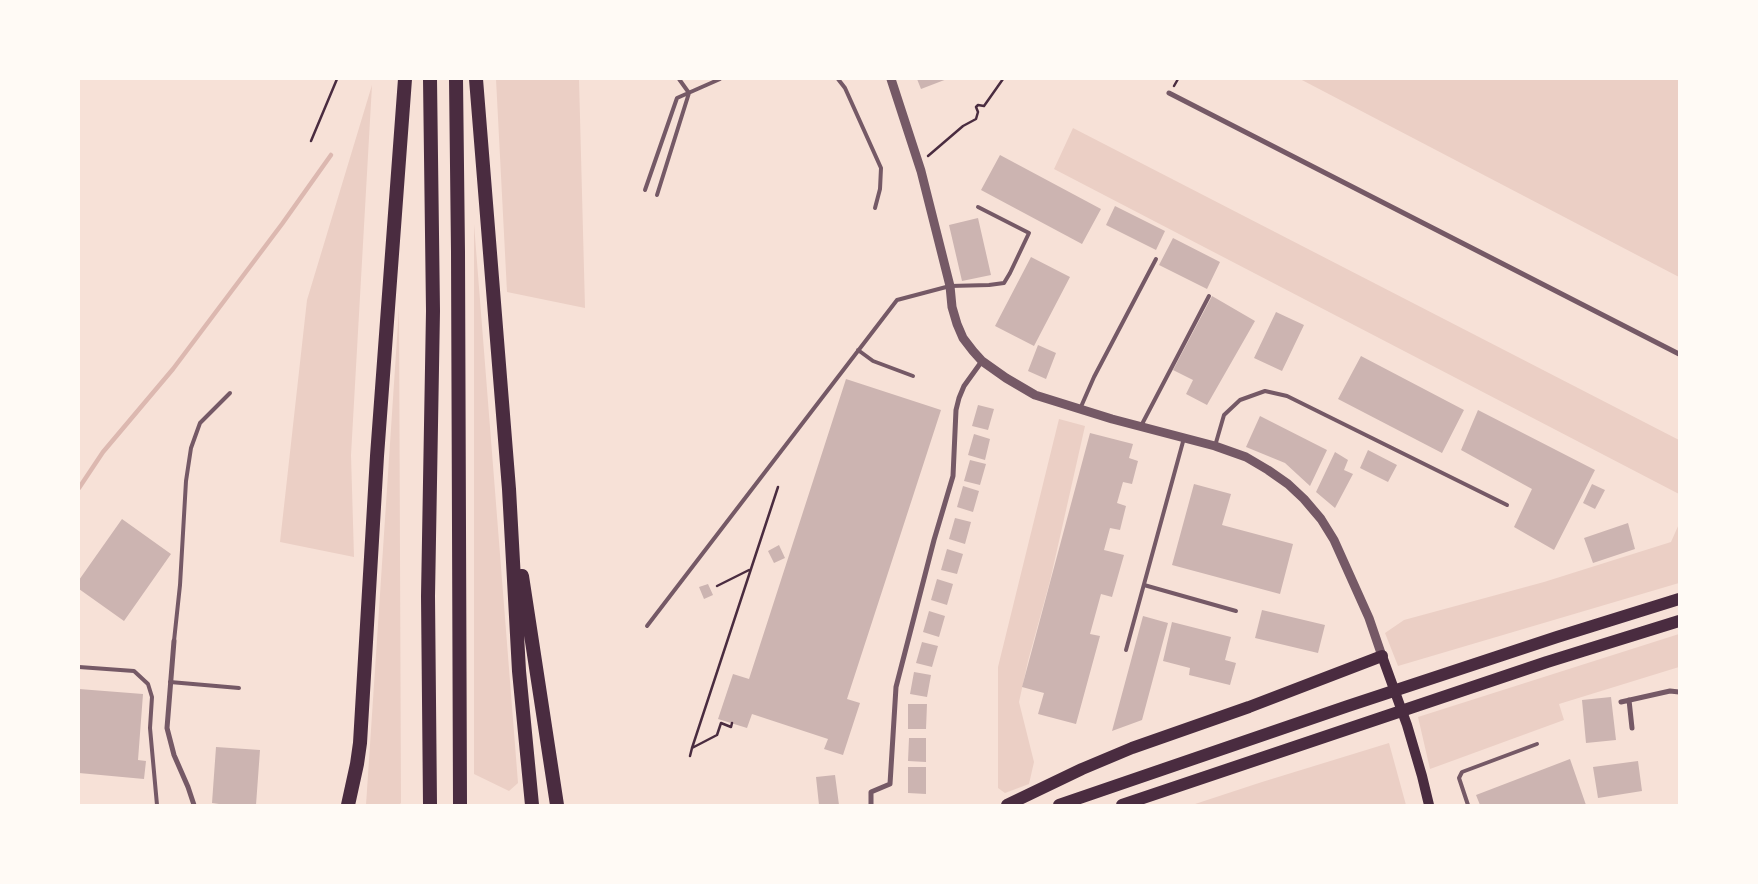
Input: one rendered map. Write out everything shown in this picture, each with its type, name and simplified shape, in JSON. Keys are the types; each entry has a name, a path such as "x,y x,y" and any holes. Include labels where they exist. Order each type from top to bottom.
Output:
{"highway":[{"path":"348,805 357,764 360,733 377,456 405,79"},
{"path":"430,79 433,311 428,596 430,805"},
{"path":"456,79 460,805"},
{"path":"476,79 509,489 520,671 532,805"},
{"path":"509,489 557,805"},
{"path":"1059,805 1348,706 1679,599"},
{"path":"1122,805 1547,662 1679,621"},
{"path":"1007,805 1082,769 1132,748 1249,707 1382,656"}],"main road":[{"path":"1382,656 1407,725 1430,805"}],"street":[{"path":"891,79 920,168 950,286 952,307 957,324 963,338 982,361 1006,378 1036,395 1246,457 1288,484 1321,519 1334,540 1369,618 1382,656"},
{"path":"1169,93 1679,354"},
{"path":"871,805 871,792 890,784 896,688 934,540 953,476 956,410 959,398 964,386 982,361"},
{"path":"174,641 167,728 174,754 194,805"},
{"path":"1621,702 1670,691 1679,692"},
{"path":"1629,700 1632,728"}],"lane":[{"path":"679,79 689,93"},
{"path":"645,190 677,98 720,79"},
{"path":"838,79 845,88 880,168 880,189 875,208"},
{"path":"657,195 689,93"},
{"path":"647,626 897,300 950,286 988,286 1004,283 1029,234 978,207"},
{"path":"1080,409 1094,377 1156,259"},
{"path":"1141,426 1210,296"},
{"path":"858,350 873,361 913,376"},
{"path":"1214,446 1224,415 1240,400 1265,391 1287,396 1507,505"},
{"path":"174,641 180,585 186,481 191,448 200,423 230,392"},
{"path":"1126,650 1184,438"},
{"path":"1144,586 1236,611"},
{"path":"79,667 134,671 148,684 152,697 150,728 157,805"},
{"path":"170,682 239,688"},
{"path":"1468,805 1458,778 1462,772 1537,744"}],"path":[{"path":"311,141 338,79"},
{"path":"920,168 963,126 976,119 978,112 976,107 978,105 984,106 1003,79"},
{"path":"690,756 778,487"},
{"path":"716,586 751,570"},
{"path":"692,748 717,735 721,723 731,727 732,723"}],"shaded area":[{"path":"496,79 579,79 585,308 507,292"},
{"path":"1300,79 1679,79 1679,277"},
{"path":"372,85 351,455 354,557 280,542 307,300"},
{"path":"1073,128 1679,440 1679,494 1054,169"},
{"path":"474,224 518,783 509,791 474,774"},
{"path":"399,308 401,803 399,805 366,805"},
{"path":"1059,419 1085,426 1050,581 1019,702 1034,762 1029,784 1005,793 998,788 998,667"},
{"path":"1679,524 1679,583 1398,666 1385,633 1404,620 1544,582 1671,542"},
{"path":"1679,634 1679,667 1559,704 1564,720 1430,769 1418,717"},
{"path":"1389,743 1406,805 1192,805 1262,782"}],"building":[{"path":"917,79 947,79 921,89"},
{"path":"1000,155 1101,209 1082,244 981,190"},
{"path":"1115,206 1165,231 1156,250 1106,225"},
{"path":"978,218 991,275 962,281 949,225"},
{"path":"1173,238 1220,262 1207,289 1159,265"},
{"path":"1031,257 1070,277 1034,346 995,326"},
{"path":"1212,296 1255,321 1207,405 1186,394 1193,380 1173,370"},
{"path":"1276,312 1304,325 1282,371 1254,358"},
{"path":"1038,345 1056,353 1046,379 1028,371"},
{"path":"1361,356 1464,410 1442,453 1338,399"},
{"path":"846,379 941,410 847,699 860,703 843,755 824,749 828,739 752,714 747,728 718,719 733,674 749,679"},
{"path":"978,405 994,409 988,430 972,426"},
{"path":"1478,410 1595,470 1554,550 1514,527 1532,489 1461,450"},
{"path":"1260,416 1327,450 1310,486 1285,463 1246,447"},
{"path":"1090,433 1133,444 1129,458 1138,461 1132,484 1123,482 1117,503 1126,506 1120,530 1110,528 1104,550 1124,555 1112,597 1101,594 1090,634 1100,636 1076,724 1038,714 1044,693 1022,687"},
{"path":"974,434 990,439 985,460 968,455"},
{"path":"1368,450 1397,465 1388,482 1360,468"},
{"path":"1335,452 1348,460 1344,470 1353,474 1335,508 1316,492"},
{"path":"970,460 986,464 980,485 964,481"},
{"path":"1194,484 1231,494 1222,525 1293,544 1280,594 1172,565"},
{"path":"1592,484 1605,490 1595,509 1583,503"},
{"path":"963,486 979,491 973,512 957,507"},
{"path":"955,518 971,522 965,544 949,539"},
{"path":"122,519 171,554 124,621 79,589 79,580"},
{"path":"1628,523 1635,549 1593,563 1584,538"},
{"path":"779,545 785,558 774,563 768,551"},
{"path":"947,549 963,554 957,574 941,570"},
{"path":"937,579 953,584 947,605 931,600"},
{"path":"708,584 713,595 704,599 699,587"},
{"path":"1262,610 1325,625 1318,653 1255,638"},
{"path":"929,611 945,616 939,637 923,632"},
{"path":"1143,616 1168,623 1142,720 1112,731"},
{"path":"1172,622 1231,637 1225,660 1236,663 1230,685 1189,675 1190,668 1163,661"},
{"path":"922,642 938,646 932,667 916,663"},
{"path":"914,672 931,675 927,697 910,694"},
{"path":"79,689 143,694 138,760 146,761 144,779 79,773"},
{"path":"1611,697 1616,740 1586,743 1582,700"},
{"path":"908,704 927,704 926,729 908,729"},
{"path":"909,738 926,738 926,762 908,761"},
{"path":"216,747 260,750 256,805 219,805 212,803"},
{"path":"1570,759 1586,805 1480,805 1476,795"},
{"path":"1638,761 1642,791 1598,798 1593,767"},
{"path":"908,767 926,767 926,794 908,793"},
{"path":"835,775 839,805 819,805 816,777"}],"waterway":[{"path":"79,488 103,452 173,369 282,224 331,155"}]}
